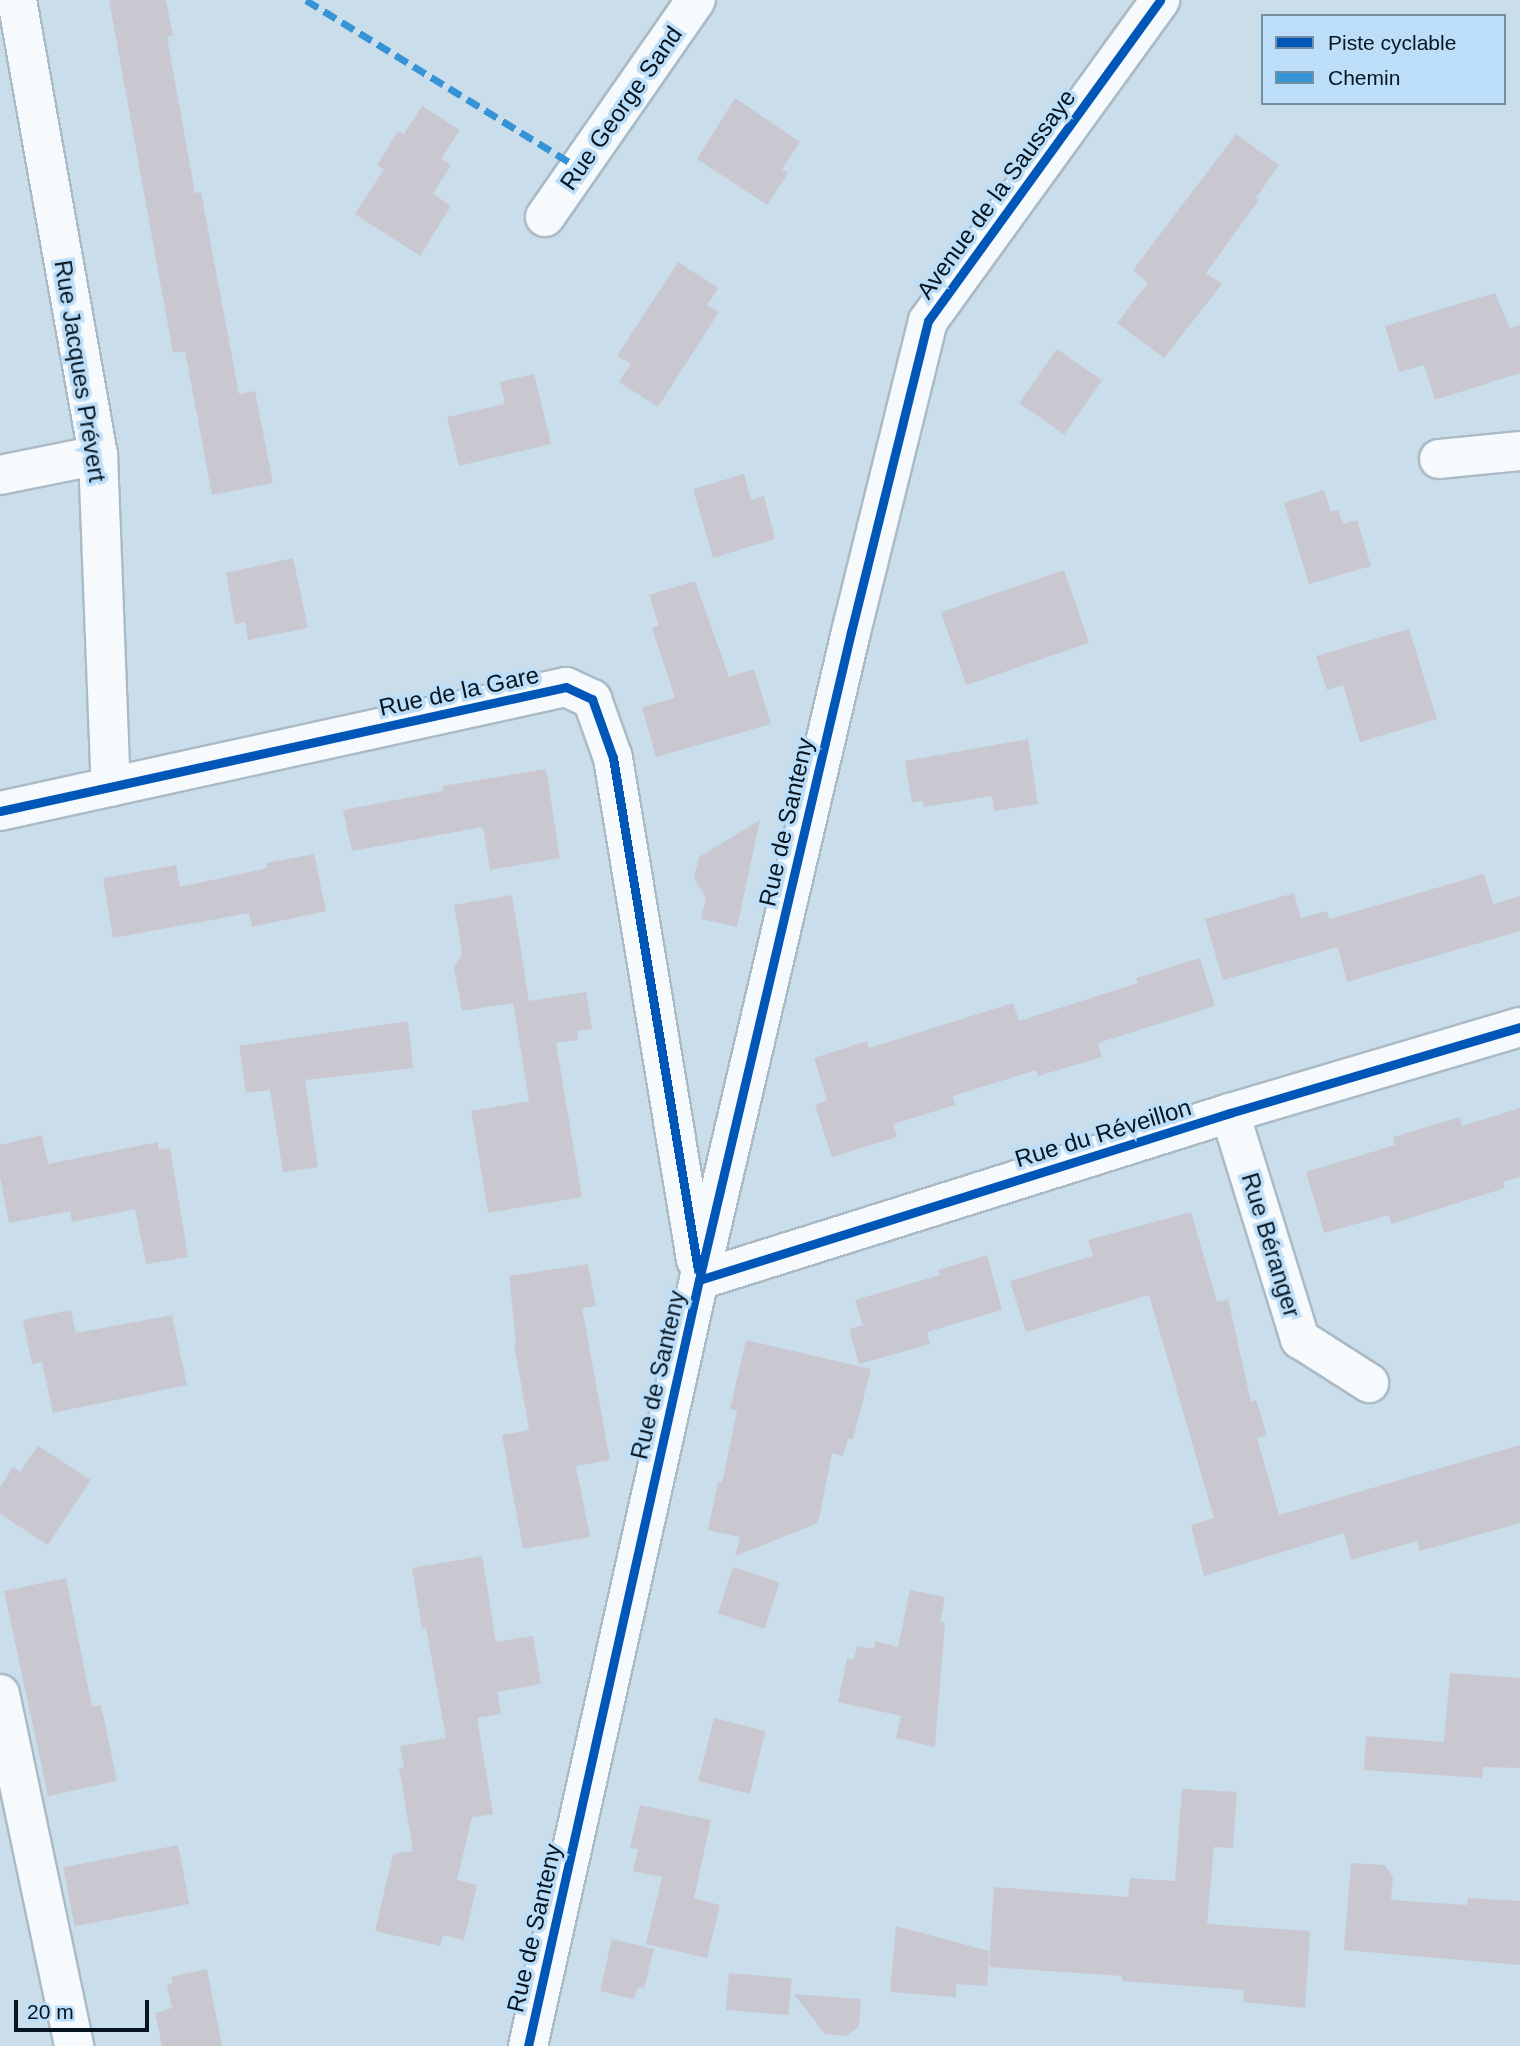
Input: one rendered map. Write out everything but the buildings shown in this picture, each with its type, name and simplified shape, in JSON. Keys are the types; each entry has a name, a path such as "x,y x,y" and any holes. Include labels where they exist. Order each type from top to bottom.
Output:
{"street":[{"name":"Rue Jacques Prévert","path":"17,0 98,455 111,787"},
{"name":"Rue George Sand","path":"545,217 696,0"},
{"name":"Avenue de la Saussaye","path":"851,632 928,321 1160,0"},
{"path":"1439,459 1520,451"},
{"path":"0,475 98,455"},
{"name":"Rue de Santeny","path":"528,2046 699,1280 851,632"},
{"name":"Rue de la Gare","path":"0,811 566,687 592,699 613,758 699,1280"},
{"name":"Rue du Réveillon","path":"699,1280 1230,1113 1520,1027"},
{"name":"Rue Béranger","path":"1230,1113 1300,1339 1369,1383"},
{"path":"0,1694 74,2046"}],"marked path":[{"path":"306,0 579,168"}],"cycle path":[{"path":"528,2046 699,1280 851,632 928,321 1160,0"},
{"path":"0,811 566,687 592,699 613,758 698,1270"},
{"path":"699,1280 1230,1113 1520,1027"}]}
